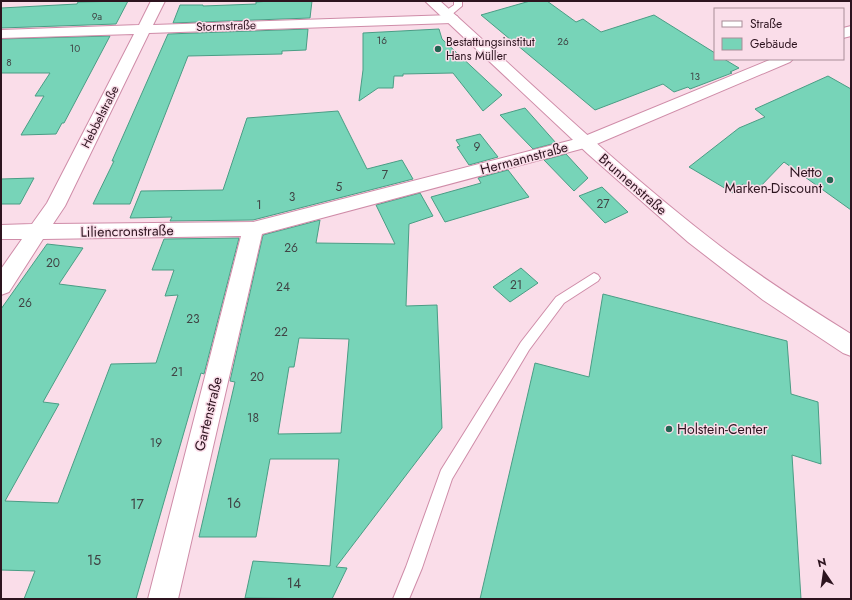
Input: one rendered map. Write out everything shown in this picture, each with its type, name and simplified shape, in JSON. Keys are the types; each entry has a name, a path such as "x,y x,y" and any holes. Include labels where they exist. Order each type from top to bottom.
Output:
{"street":[{"name":"Hebbelstraße","path":"1,286 55,206 158,1"},
{"name":"Brunnenstraße","path":"432,1 586,142 696,237 805,317 851,346"},
{"name":"Stormstraße","path":"1,34 449,16"},
{"name":"Hermannstraße","path":"253,229 586,142 783,60"},
{"name":"Liliencronstraße","path":"1,232 253,229"},
{"name":"Gartenstraße","path":"163,599 253,229"}],"lane":[{"path":"449,16 458,6 458,1"},
{"path":"401,599 414,568 446,475 525,346 560,300 594,278"}],"building":[{"path":"128,1 116,24 1,28 1,8 77,4 78,2"},
{"path":"312,1 310,18 173,23 180,5 203,6 256,4 256,2"},
{"path":"530,1 547,1 576,22 583,19 601,32 654,15 714,52 714,60 726,60 739,68 730,72 732,73 690,89 688,87 674,92 663,84 595,110 481,15"},
{"path":"308,29 306,50 282,51 282,54 188,56 130,204 93,204 114,161 112,161 168,34"},
{"path":"439,29 442,39 502,95 483,111 453,73 403,74 403,76 394,76 393,88 378,88 359,101 363,70 363,33"},
{"path":"110,36 64,123 62,123 56,134 21,135 44,96 35,96 50,73 1,73 1,39"},
{"path":"828,76 851,89 851,210 784,162 756,191 743,184 733,193 689,167 739,128 765,117 755,109"},
{"path":"525,108 556,143 533,149 500,115"},
{"path":"338,111 367,169 402,160 413,179 253,220 170,221 172,217 130,218 141,191 223,190 247,118"},
{"path":"480,134 498,157 469,165 457,147 460,146 456,140"},
{"path":"566,154 588,178 574,191 544,160"},
{"path":"508,170 529,197 445,222 431,197 481,183 478,178"},
{"path":"34,178 20,204 1,204 1,179"},
{"path":"602,187 628,212 605,223 579,196"},
{"path":"420,193 433,216 409,224 406,306 437,305 442,428 336,567 347,568 332,599 245,598 253,561 330,566 339,459 270,459 256,537 199,537 235,382 230,381 263,235 320,220 316,243 395,244 376,205","holes":["299,338 349,339 341,433 278,434 289,367 294,367"]},
{"path":"239,238 204,374 201,373 136,599 24,599 35,571 1,570 1,309 47,244 83,248 59,284 106,290 43,402 59,404 5,501 58,503 111,364 156,363 178,295 165,296 174,270 152,270 164,239"},
{"path":"521,268 538,283 510,302 493,287"},
{"name":"Holstein-Center","path":"603,294 787,341 791,394 818,402 821,464 792,455 801,599 480,599 535,363 589,377"}],"place":[{"name":"Bestattungsinstitut Hans Müller","path":"438,49"},
{"name":"Netto Marken-Discount","path":"830,180"},
{"name":"Holstein-Center","path":"669,429"}]}
